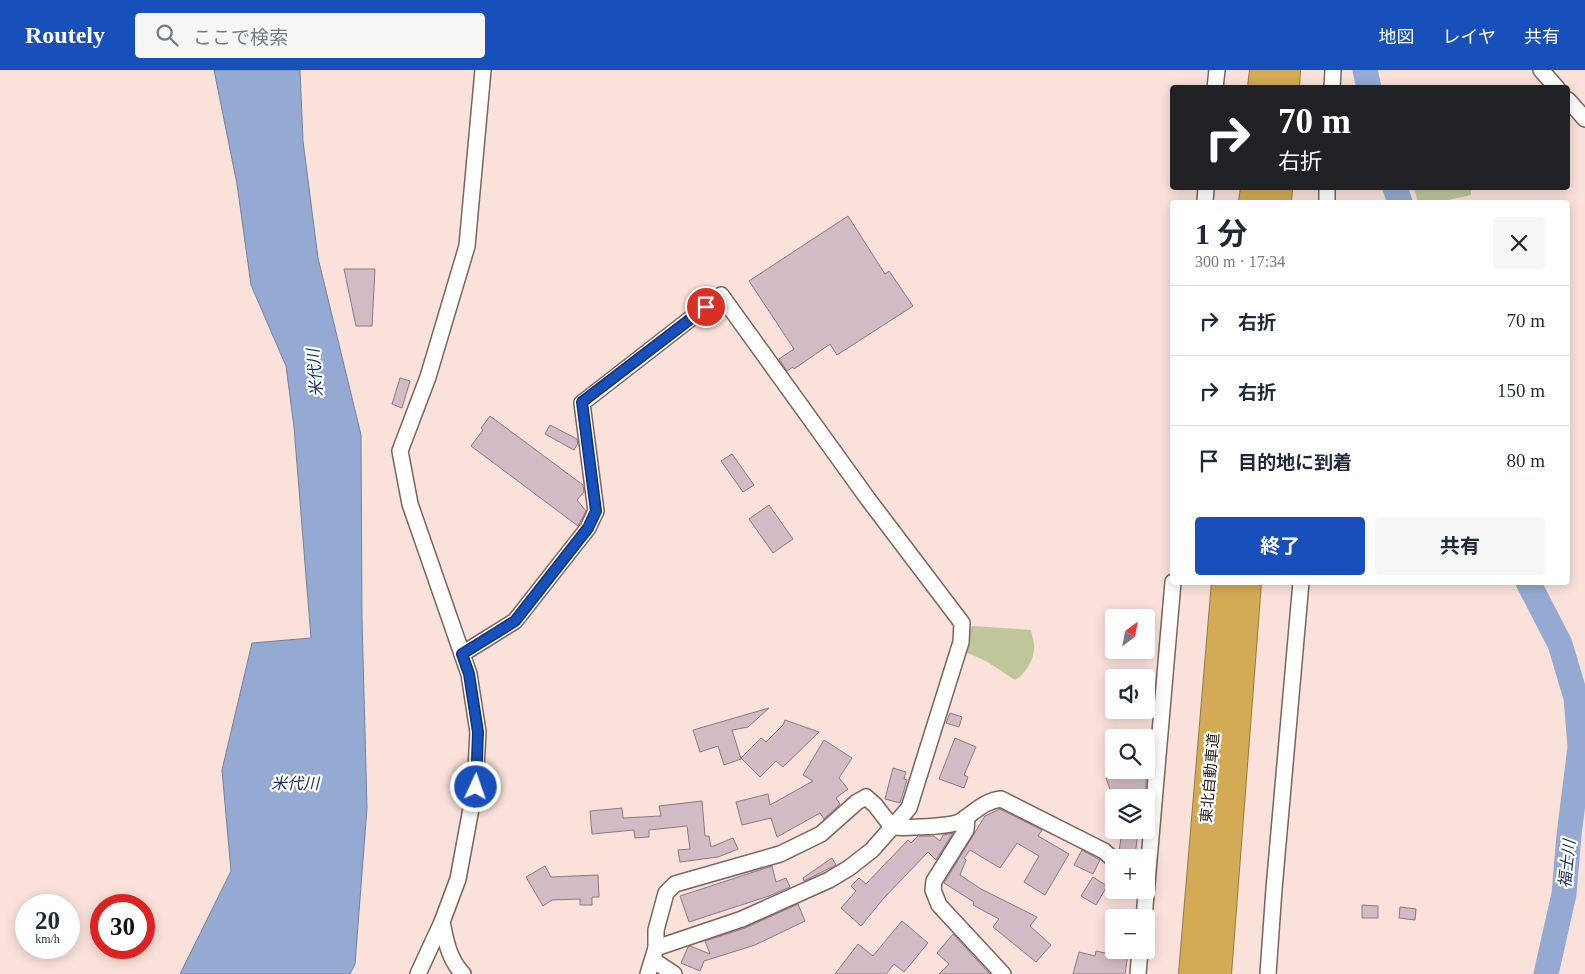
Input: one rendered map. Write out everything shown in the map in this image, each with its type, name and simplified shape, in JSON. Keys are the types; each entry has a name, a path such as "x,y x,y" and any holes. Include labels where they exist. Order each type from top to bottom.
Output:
{"highway":[{"path":"1262,85 1264,70"},
{"path":"1285,85 1286,70"},
{"name":"東北自動車道","path":"1193,974 1226,585"},
{"name":"東北自動車道","path":"1216,974 1247,585"}],"street":[{"path":"418,974 442,922 458,879 476,787 478,732 469,674 410,504 400,451 428,377 467,246 483,70"},
{"path":"1215,85 1217,70"},
{"path":"1332,85 1333,70"},
{"path":"1541,70 1554,85"},
{"path":"1570,102 1585,119"},
{"path":"462,654 515,621 588,528 596,511 582,402 721,295 868,499 962,623 961,642 909,808 872,850 849,868 829,880 652,961"},
{"path":"1149,849 1173,585"},
{"path":"1268,974 1301,585"},
{"path":"652,961 656,930 666,893 675,884 780,854 821,834 857,802 866,797 875,805 892,827 907,828 960,823 991,800 1001,799 1105,852"},
{"path":"967,817 966,830 934,881 933,890 939,905 1003,974"},
{"path":"442,922 454,965 463,974"},
{"path":"1138,974 1139,959"},
{"path":"652,961 674,974"}],"green space":[{"path":"1415,190 1471,190 1471,195 1448,200 1417,200"},
{"path":"972,626 1031,630 1034,645 1033,655 1028,668 1022,675 1015,680 986,661 961,650"}],"water":[{"name":"米代川","path":"214,70 300,70 303,141 318,258 361,435 362,619 367,808 355,964 350,974 180,974 231,871 222,770 252,643 311,638 294,427 286,366 251,285 237,184"}],"building":[{"path":"848,216 885,274 889,271 913,306 837,355 830,344 794,369 793,367 787,371 779,359 794,349 749,281"},
{"path":"344,269 375,269 372,326 356,326"},
{"path":"400,378 410,381 402,408 392,404"},
{"path":"490,416 583,485 584,492 577,500 586,511 578,526 471,446 483,430 481,428"},
{"path":"550,425 577,439 578,443 574,450 545,434"},
{"path":"732,454 754,485 743,492 721,461"},
{"path":"769,505 793,539 773,553 749,519"},
{"path":"769,708 748,727 732,730 741,759 724,765 718,746 700,752 693,730"},
{"path":"950,713 962,717 959,727 946,723"},
{"path":"785,720 819,732 783,767 776,761 760,777 741,758 761,738 766,742 783,725"},
{"path":"955,738 976,747 964,775 968,777 964,788 939,779"},
{"path":"824,740 852,758 839,778 848,789 836,798 840,804 824,819 820,813 777,837 771,818 742,825 736,802 768,794 770,805 813,781 803,775"},
{"path":"893,768 906,772 904,779 907,780 900,803 885,799"},
{"path":"1106,779 1146,780 1146,789 1110,789"},
{"path":"702,801 705,836 709,836 711,847 733,838 738,849 718,857 680,862 678,850 690,849 687,826 649,830 649,837 635,838 634,830 592,834 590,811 622,808 623,818 661,816 659,806"},
{"path":"1000,809 1042,830 1038,836 1069,854 1045,895 1024,882 1039,856 1017,843 1000,868 970,850 964,858 966,860 960,875 981,889 1037,917 1030,926 1051,945 1036,962 993,927 999,919 973,905 974,902 944,883 985,816"},
{"path":"953,833 936,860 928,852 883,899 861,926 841,908 856,891 851,886 859,878 866,884 908,840 911,843 918,836 934,836 940,841 943,835"},
{"path":"1121,839 1137,839 1136,849 1119,849"},
{"path":"1082,850 1100,860 1093,874 1074,865"},
{"path":"832,858 836,865 804,881 803,878"},
{"path":"545,866 551,877 598,875 599,897 592,897 592,905 580,905 580,899 552,900 543,906 526,877"},
{"path":"772,866 776,882 786,878 790,887 769,896 689,922 680,896"},
{"path":"1093,877 1105,885 1105,889 1096,905 1081,896"},
{"path":"798,904 805,921 755,945 704,961 700,971 681,963 688,947 690,946 710,954 705,941 745,928"},
{"path":"1362,905 1378,906 1378,918 1362,918"},
{"path":"1400,907 1416,909 1415,920 1399,918"},
{"path":"902,921 928,943 904,972 894,964 886,974 835,974 858,944 873,956"},
{"path":"953,934 990,974 939,974 949,964 937,953"},
{"path":"1096,951 1105,953 1105,959 1127,959 1125,974 1073,974 1079,952 1095,956"}],"waterway":[{"name":"福士川","path":"1365,70 1368,85"},
{"name":"福士川","path":"1396,190 1399,200"},
{"name":"福士川","path":"1530,585 1560,644 1576,698 1580,747 1564,894 1546,974"}],"route":[{"path":"476,787 478,732 469,674 462,654 515,621 588,528 596,511 582,402 706,307"}]}
